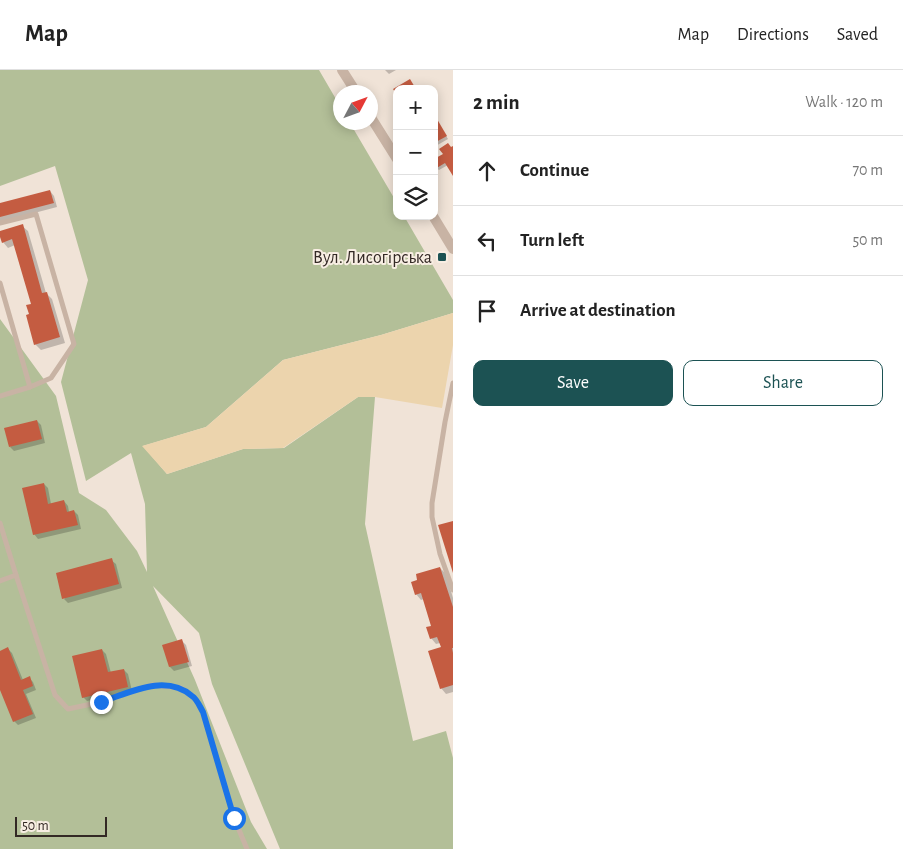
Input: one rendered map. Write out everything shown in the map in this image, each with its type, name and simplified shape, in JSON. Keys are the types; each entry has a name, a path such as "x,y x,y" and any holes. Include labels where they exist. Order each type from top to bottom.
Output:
{"street":[{"path":"342,70 352,85"},
{"path":"378,129 393,153"},
{"path":"435,220 453,249"}],"lane":[{"path":"0,223 36,214 74,344 51,378 0,396"},
{"path":"0,283 30,387"},
{"path":"453,383 445,422 432,517 440,554 453,590"},
{"path":"0,523 55,695 68,709 101,702 152,685 181,688 194,697 203,712 234,818 247,849"},
{"path":"0,581 16,575"}],"green space":[{"path":"0,70 319,70 333,94 333,130 354,130 393,196 393,220 406,220 453,300 453,313 381,335 283,360 206,427 143,446 167,474 243,449 284,448 358,397 375,397 365,524 413,741 446,731 453,758 453,849 280,849 212,684 199,633 153,586 195,680 251,822 267,849 0,849 0,319 56,396 79,493 106,510 137,551 147,572 145,504 131,453 86,481 61,382 88,280 55,166 0,186"}],"sand":[{"path":"453,313 453,345 442,408 375,397 358,397 283,448 243,449 167,474 142,446 206,427 283,360 381,335"}],"building":[{"path":"410,79 414,85 400,85"},
{"path":"438,121 447,136 438,141"},
{"path":"448,143 451,147 453,146 453,176 445,163 438,167 438,157 443,154 439,149"},
{"path":"50,190 54,203 0,217 0,203"},
{"path":"23,224 42,293 47,292 60,337 34,345 26,315 29,314 26,305 31,304 12,239 2,243 0,237 0,231"},
{"path":"37,420 42,439 9,447 4,428"},
{"path":"44,483 48,504 64,500 67,512 74,510 78,525 33,535 22,488"},
{"path":"453,521 453,573 438,525"},
{"path":"112,558 119,584 62,599 56,573"},
{"path":"440,567 453,607 453,685 440,689 428,651 441,647 437,637 430,639 426,627 431,626 421,593 415,595 411,582 417,580 416,574"},
{"path":"182,639 189,662 169,667 162,645"},
{"path":"8,647 21,680 30,676 33,686 23,690 33,714 13,722 0,690 0,651"},
{"path":"102,649 108,672 124,669 128,687 82,698 72,656"}],"place":[{"name":"Вул. Лисогірська","path":"442,257"}],"route":[{"path":"101,702 152,685 181,688 194,697 203,712 234,818"}]}
